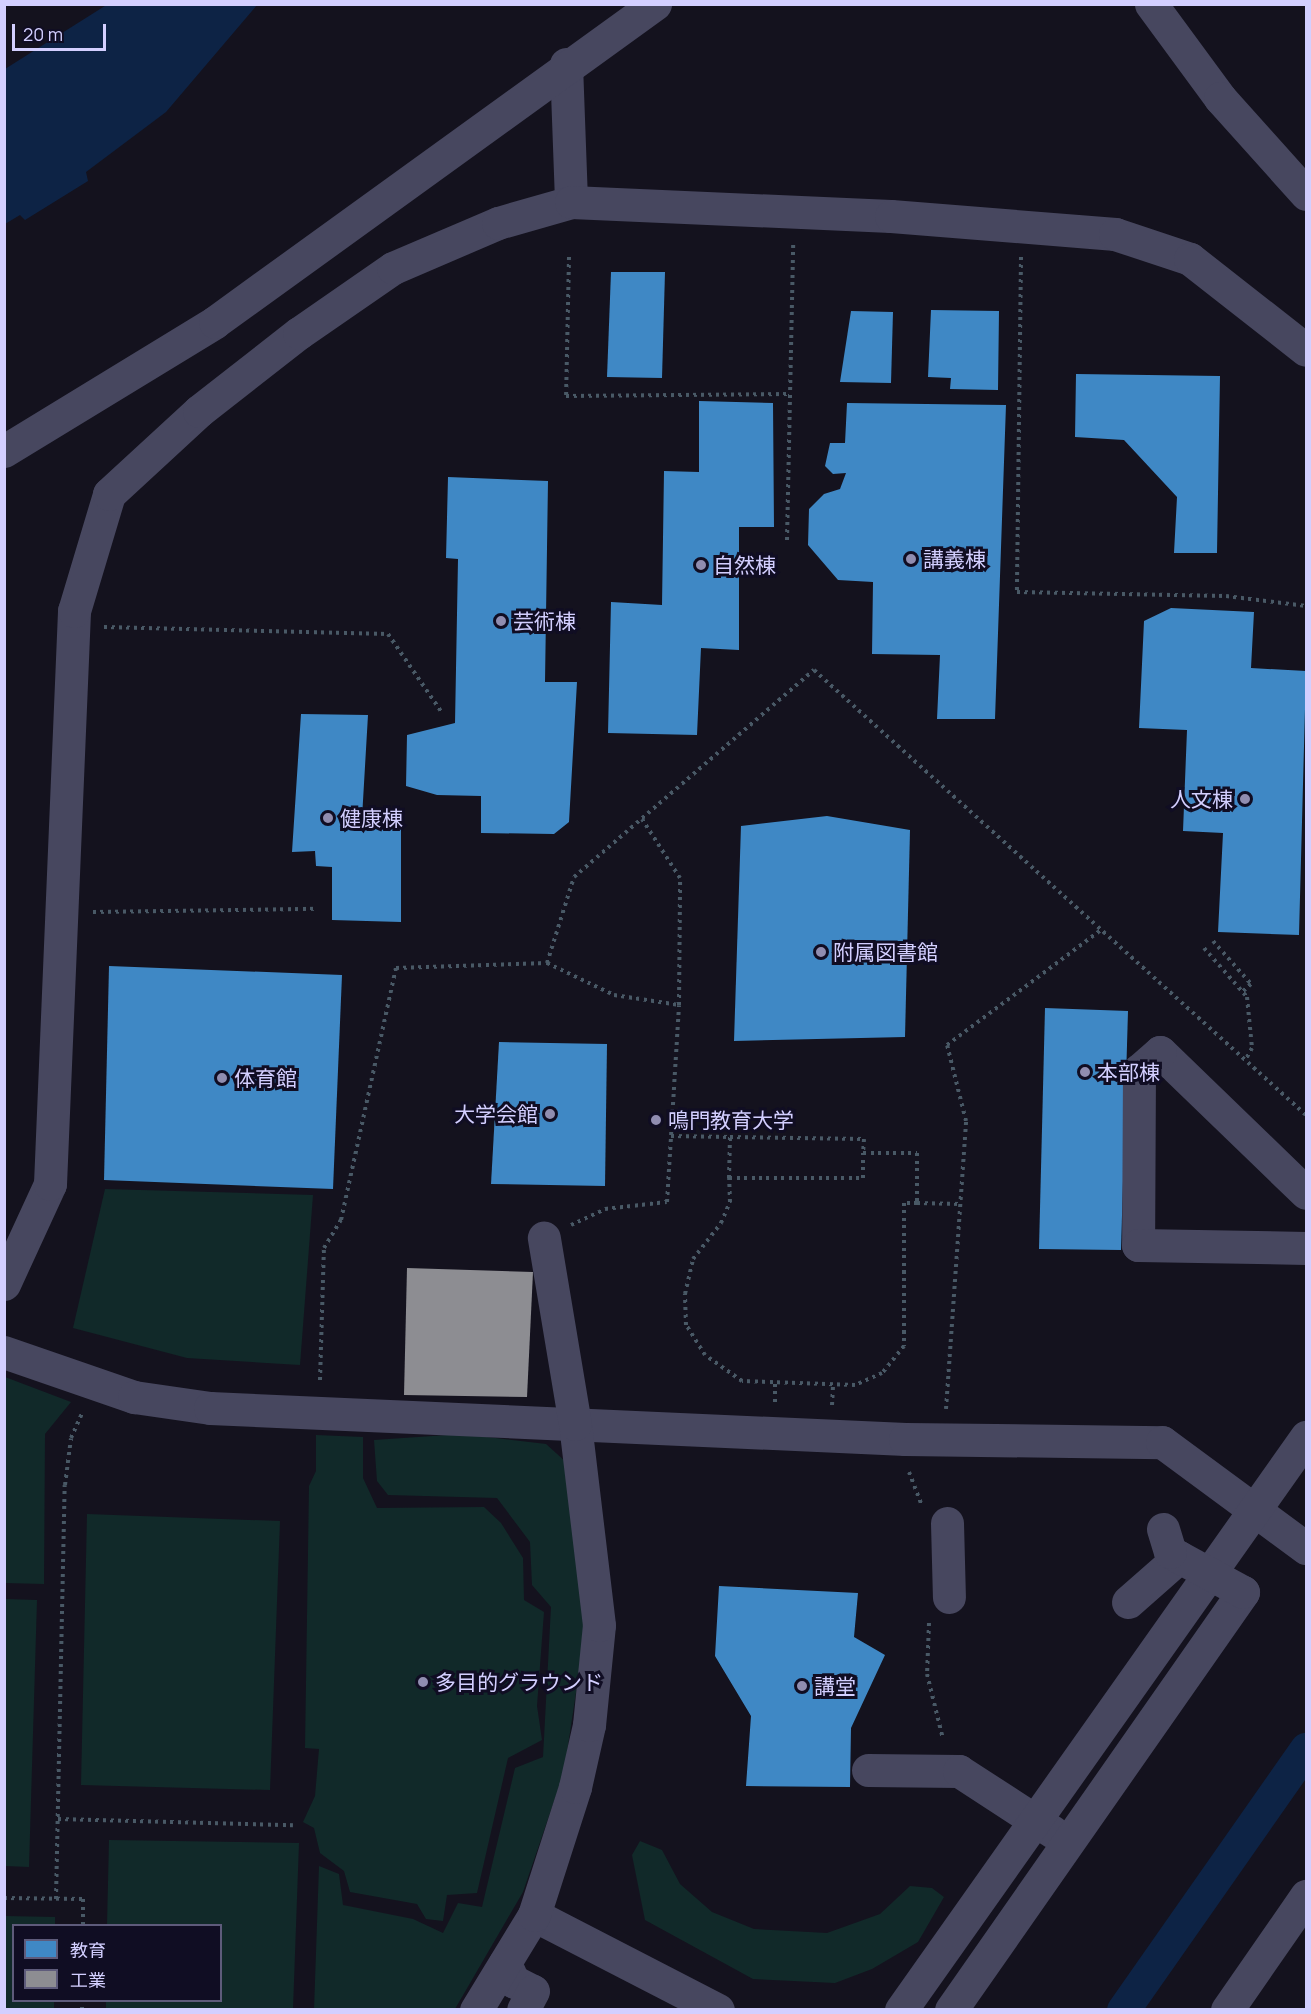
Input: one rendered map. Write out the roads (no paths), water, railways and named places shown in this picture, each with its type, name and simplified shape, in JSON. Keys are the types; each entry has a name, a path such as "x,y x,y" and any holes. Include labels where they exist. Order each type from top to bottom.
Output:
{"street":[{"path":"4,451 214,321 566,64 655,4"},
{"path":"1151,4 1220,98 1306,194"},
{"path":"566,64 571,202"},
{"path":"4,1284 50,1184 73,627 109,494 199,411 393,268 498,223 571,202 794,212 1115,234 1190,259 1306,350"},
{"path":"1306,1193 1160,1052 1139,1070 1138,1245 1306,1248"},
{"path":"476,2010 534,1915 589,1725 599,1625 575,1424 544,1238"},
{"path":"4,1352 97,1387 210,1408 944,1440 1162,1442 1306,1548"},
{"path":"901,2010 1033,1821 1256,1512 1306,1437"},
{"path":"947,1523 949,1597"},
{"path":"951,2010 1243,1592 1209,1576 1170,1552 1163,1528"},
{"path":"1128,1602 1179,1557"},
{"path":"868,1770 959,1771 1068,1842"},
{"path":"1227,2010 1306,1896"},
{"path":"534,1915 718,2010"},
{"path":"505,1963 513,1981 533,1991 523,2010"}],"water":[{"path":"108,4 257,5 166,112 86,172 88,181 25,220 20,215 5,224 5,69"}],"waterway":[{"path":"1123,2010 1306,1749"}],"place":[{"name":"講義棟","path":"911,559"},
{"name":"自然棟","path":"701,565"},
{"name":"芸術棟","path":"501,621"},
{"name":"人文棟","path":"1245,799"},
{"name":"健康棟","path":"328,818"},
{"name":"附属図書館","path":"821,952"},
{"name":"本部棟","path":"1085,1072"},
{"name":"体育館","path":"222,1078"},
{"name":"大学会館","path":"550,1114"},
{"name":"鳴門教育大学","path":"656,1120"},
{"name":"多目的グラウンド","path":"423,1682"},
{"name":"講堂","path":"802,1686"}]}
